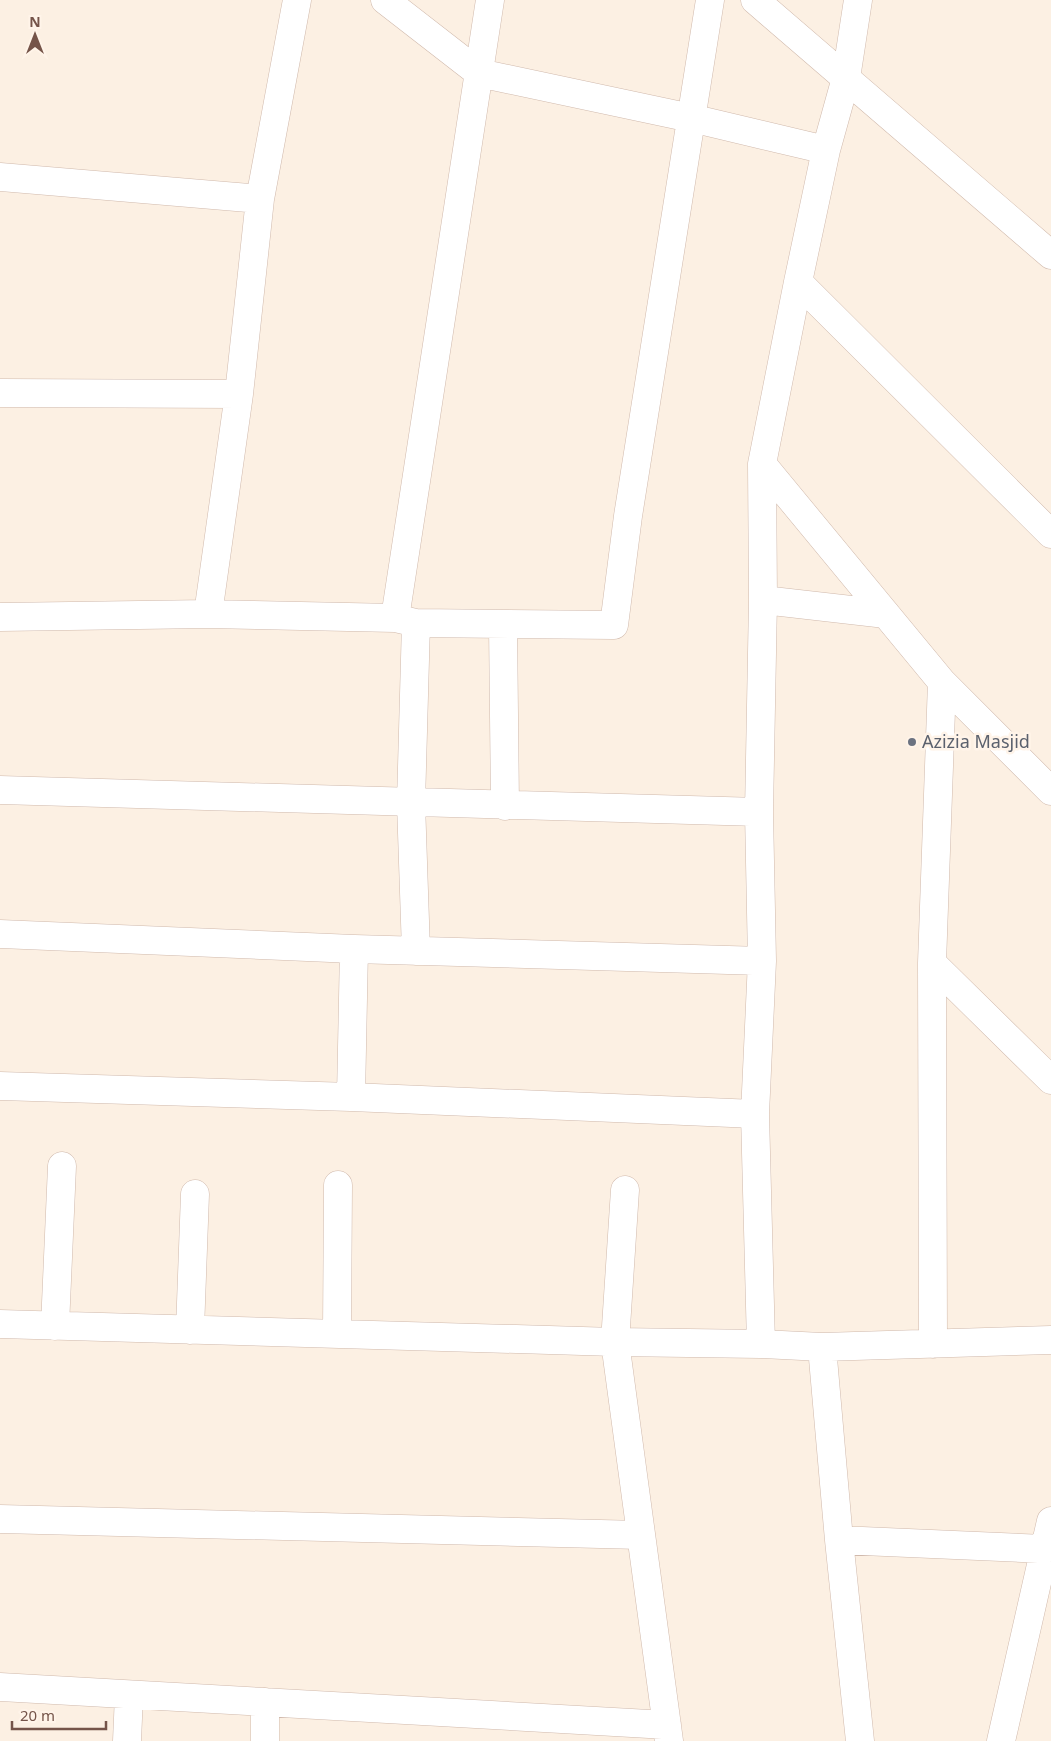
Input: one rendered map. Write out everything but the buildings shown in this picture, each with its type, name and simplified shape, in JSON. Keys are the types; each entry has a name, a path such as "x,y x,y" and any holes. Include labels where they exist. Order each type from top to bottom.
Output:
{"street":[{"path":"208,614 238,394 260,199 297,0"},
{"path":"385,0 478,73 691,118 826,150"},
{"path":"416,951 406,620 478,73 490,0"},
{"path":"0,617 208,614 503,624 614,625 628,516 710,0"},
{"path":"755,0 1051,255"},
{"path":"761,1344 756,1114 762,961 759,812 763,600 762,464 826,150 846,78 858,0"},
{"path":"0,177 260,199"},
{"path":"798,282 1051,534"},
{"path":"0,393 238,394"},
{"path":"762,464 942,682 1051,791"},
{"path":"763,600 886,614"},
{"path":"503,624 505,806"},
{"path":"933,1344 932,963 942,682"},
{"path":"0,790 759,812"},
{"path":"0,934 354,949 762,961"},
{"path":"351,1097 354,949"},
{"path":"932,963 1051,1080"},
{"path":"0,1086 351,1097 756,1114"},
{"path":"55,1326 62,1166"},
{"path":"337,1334 338,1186"},
{"path":"0,1687 265,1702 668,1733 615,1342 625,1190"},
{"path":"190,1330 195,1194"},
{"path":"0,1324 822,1347 1051,1340"},
{"path":"822,1347 839,1540 860,1741"},
{"path":"0,1519 641,1535"},
{"path":"1001,1741 1051,1520"},
{"path":"839,1540 1044,1549"},
{"path":"127,1741 129,1695"},
{"path":"265,1702 265,1741"}],"place":[{"name":"Azizia Masjid","path":"912,742"}]}
